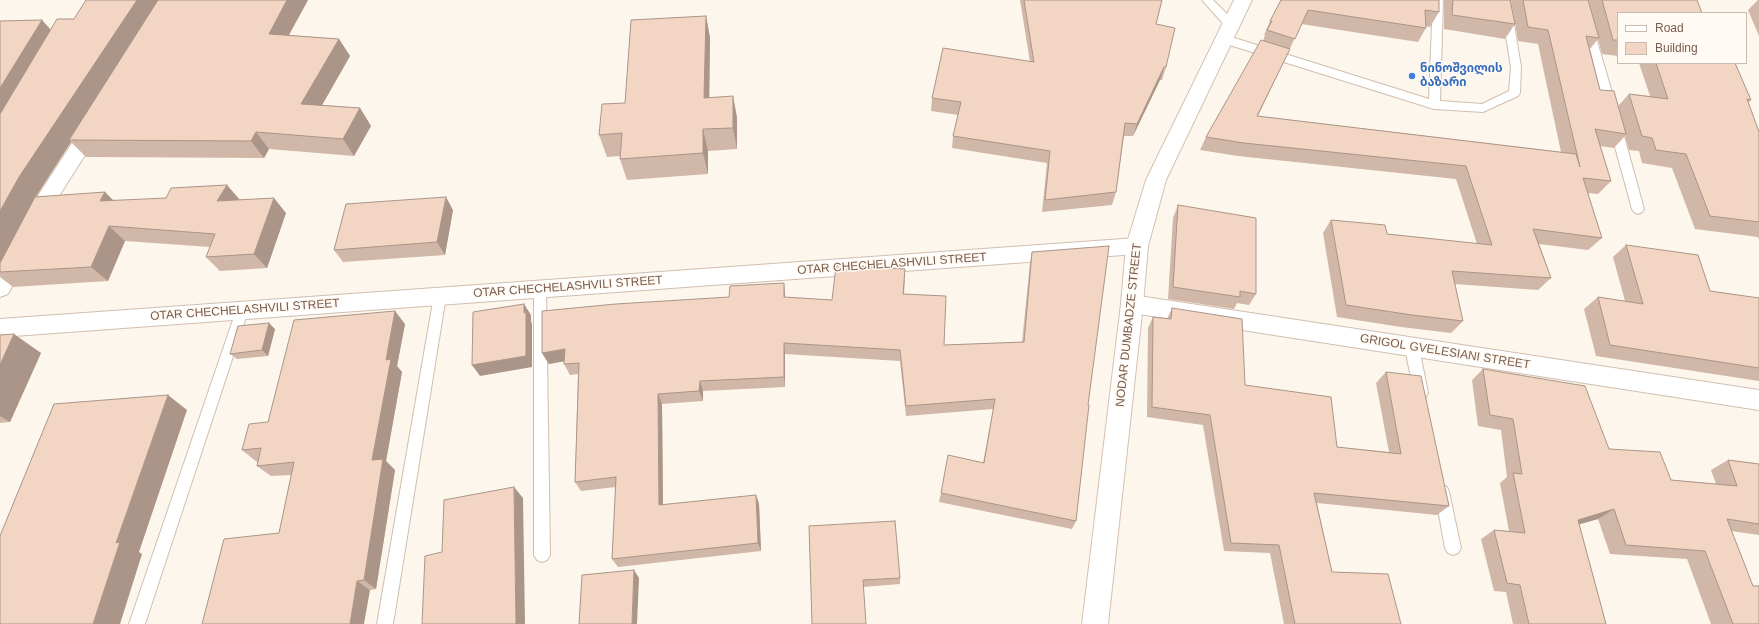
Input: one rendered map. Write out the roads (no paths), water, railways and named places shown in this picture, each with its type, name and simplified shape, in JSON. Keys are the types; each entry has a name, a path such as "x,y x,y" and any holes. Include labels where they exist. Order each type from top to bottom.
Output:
{"street":[{"name":"NODAR DUMBADZE STREET","path":"1095,624 1132,304 1137,246 1156,180 1243,0"},
{"path":"0,288 46,200 105,107"},
{"name":"OTAR CHECHELASHVILI STREET","path":"0,328 1137,246"},
{"name":"GRIGOL GVELESIANI STREET","path":"1132,304 1759,400"}],"lane":[{"path":"1207,0 1228,32 1434,105 1483,108 1514,93 1516,67 1505,0"},
{"path":"1434,105 1438,0"},
{"path":"1580,0 1638,208"},
{"path":"540,289 542,555"},
{"path":"385,624 440,296"},
{"path":"137,624 242,311"},
{"path":"1412,348 1425,409"},
{"path":"1439,479 1453,548"}],"place":[{"name":"ნინოშვილის ბაზარი","path":"1412,76"}]}
